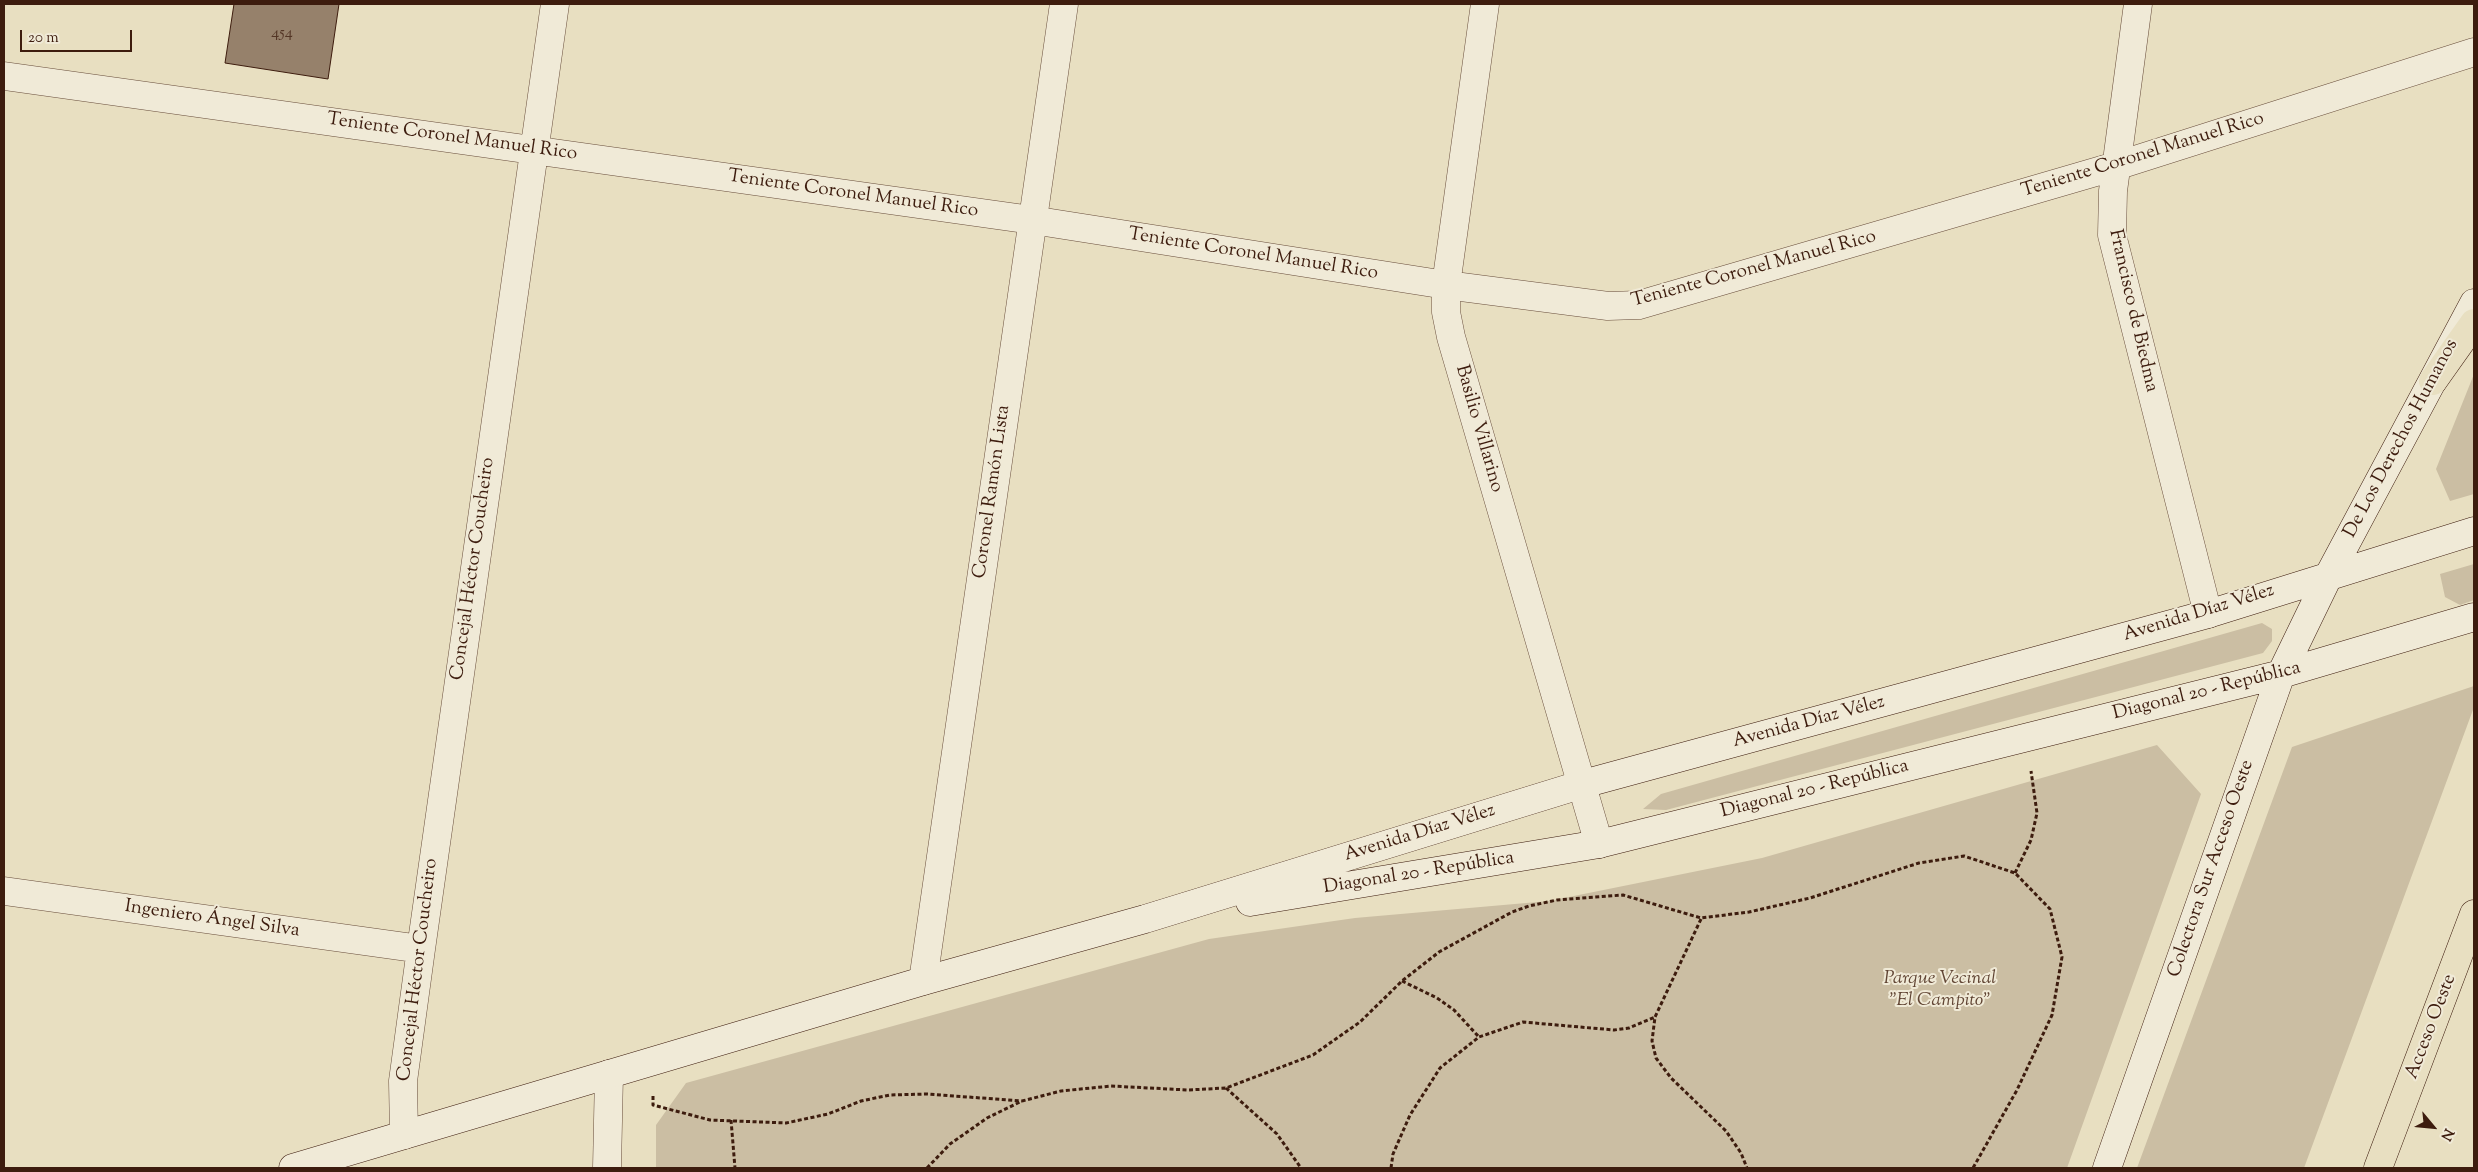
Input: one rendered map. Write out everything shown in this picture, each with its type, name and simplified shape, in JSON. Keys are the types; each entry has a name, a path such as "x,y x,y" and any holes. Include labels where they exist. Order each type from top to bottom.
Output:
{"highway":[{"path":"2433,381 2474,323"},
{"name":"Acceso Oeste","path":"2378,1168 2474,914"}],"street":[{"name":"Concejal Héctor Coucheiro","path":"404,1135 403,1081 555,4"},
{"name":"Coronel Ramón Lista","path":"923,981 1064,4"},
{"name":"Basilio Villarino","path":"1485,4 1446,285 1446,312 1451,337 1599,844"},
{"name":"Francisco de Biedma","path":"2138,4 2116,166 2111,217 2112,235 2208,614"},
{"name":"Teniente Coronel Manuel Rico","path":"4,76 1032,220 1446,285 1608,306 1639,305 2116,166 2474,52"},
{"name":"De Los Derechos Humanos","path":"2329,575 2474,303"},
{"name":"Avenida Díaz Vélez","path":"1145,919 1583,784 2208,614 2474,531"},
{"name":"Colectora Sur Acceso Oeste","path":"2107,1168 2281,674 2329,575"},
{"name":"Diagonal 20 - República","path":"1145,919 1599,844 2281,674 2474,617"},
{"name":"Ingeniero Ángel Silva","path":"4,891 421,949"},
{"path":"293,1168 923,981 1145,919"},
{"path":"607,1168 609,1074"}],"path":[{"path":"2015,873 2031,840 2036,813 2027,737"},
{"path":"927,1168 950,1144 964,1134 987,1118 1022,1101 1062,1091 1111,1086 1188,1090 1226,1088 1313,1055 1360,1022 1402,981 1439,952 1512,912 1557,900 1604,894 1623,895 1701,918 1749,912 1810,898 1919,864 1964,856 2015,873 2050,909 2062,957 2052,1016 2017,1090 1973,1168"},
{"path":"1701,918 1655,1017 1652,1041 1656,1058 1671,1078 1726,1132 1747,1168"},
{"path":"1402,981 1443,1002 1454,1010 1479,1038"},
{"path":"1391,1168 1393,1154 1410,1115 1440,1068 1479,1038 1524,1022 1614,1030 1629,1028 1655,1017"},
{"path":"1226,1088 1277,1134 1302,1168"},
{"path":"653,1105 710,1120 786,1123 828,1114 861,1101 890,1094 927,1094 1022,1101"},
{"path":"731,1120 735,1168"}],"green space":[{"path":"2474,374 2474,494 2450,501 2436,469"},
{"path":"2474,564 2474,600 2460,605 2445,597 2440,574"},
{"path":"2262,623 2272,629 2272,641 2263,653 1666,810 1643,809 1661,794"},
{"path":"2474,686 2474,707 2304,1168 2137,1168 2292,747"},
{"name":"Parque Vecinal \"El Campito\"","path":"2157,745 2201,794 2067,1168 656,1168 656,1125 686,1083 1209,939 1355,918 1549,901 1762,858"}],"building":[{"path":"234,4 339,4 328,79 225,63"}]}
